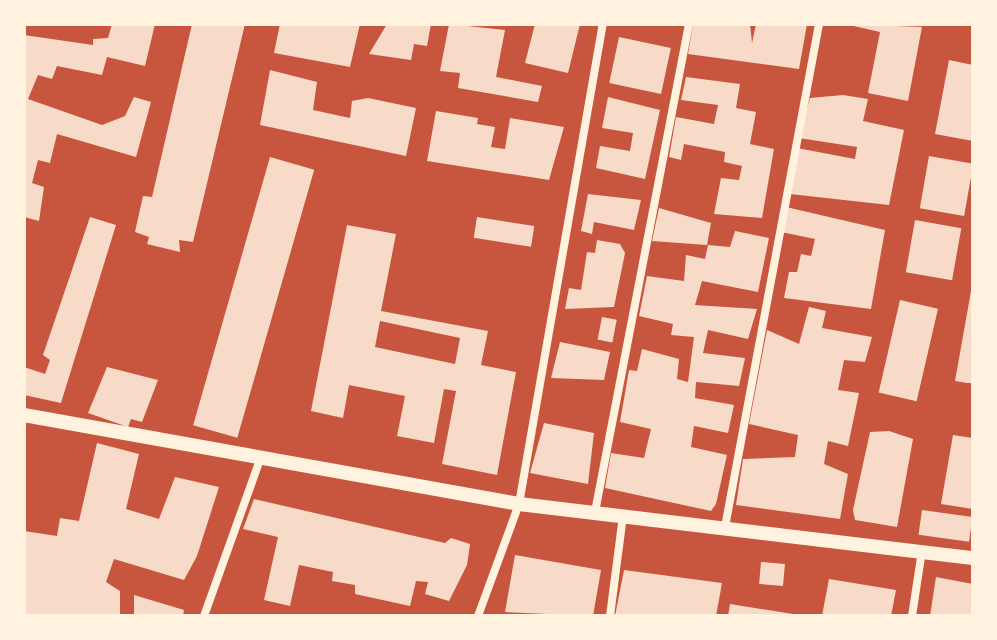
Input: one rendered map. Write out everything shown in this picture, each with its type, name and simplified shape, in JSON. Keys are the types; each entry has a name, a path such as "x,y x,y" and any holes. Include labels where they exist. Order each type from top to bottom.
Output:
{"street":[{"path":"478,616 519,504 603,24"},
{"path":"595,512 689,24"},
{"path":"725,527 819,24"},
{"path":"24,415 260,460 519,504 973,558"},
{"path":"204,616 260,460"},
{"path":"610,616 623,516"},
{"path":"912,616 922,550"}],"building":[{"path":"112,24 155,24 145,66 107,57 102,75 57,66 52,79 38,75 28,99 102,125 125,116 134,97 151,102 136,157 57,134 50,163 38,160 32,183 44,187 39,221 24,217 24,35 93,45 93,39 108,38"},
{"path":"192,24 245,24 193,242 179,240 180,252 147,244 149,237 135,232 143,196 152,197"},
{"path":"280,24 360,24 350,67 274,53"},
{"path":"387,24 431,24 427,46 414,44 411,60 369,54"},
{"path":"449,24 505,30 496,77 542,86 538,102 458,88 460,73 440,71"},
{"path":"535,24 580,24 568,73 525,63"},
{"path":"693,24 750,24 752,43 756,24 807,24 799,69 688,54"},
{"path":"845,24 922,27 908,101 868,93 880,32"},
{"path":"619,37 671,48 661,94 609,83"},
{"path":"949,60 973,65 973,141 935,134"},
{"path":"270,70 317,82 313,110 350,118 352,101 368,98 416,108 406,156 260,125"},
{"path":"686,77 740,84 736,108 756,112 750,144 774,149 762,218 714,214 721,178 739,180 742,166 724,162 725,152 684,144 681,160 669,157 676,117 714,124 718,105 681,100"},
{"path":"843,95 868,99 863,121 904,130 889,205 790,194 797,148 855,159 857,147 799,138 810,98"},
{"path":"608,97 660,110 645,179 596,168 600,146 630,151 633,133 602,128"},
{"path":"436,111 478,118 477,124 495,127 491,147 505,149 510,118 564,127 549,180 427,161"},
{"path":"929,156 973,164 964,216 920,208"},
{"path":"270,157 314,170 237,438 193,425"},
{"path":"588,194 641,200 634,230 594,222 592,234 581,231"},
{"path":"786,207 885,230 871,309 784,298 789,272 797,272 801,254 811,256 815,239 781,232"},
{"path":"659,208 711,223 707,245 652,241"},
{"path":"90,217 116,225 61,403 24,395 24,367 45,374 50,360 43,355"},
{"path":"477,217 534,226 531,247 474,238"},
{"path":"915,220 961,228 952,280 906,272"},
{"path":"347,225 396,234 381,311 488,331 481,365 516,372 497,475 442,464 456,391 444,389 434,443 397,436 405,396 349,385 343,418 311,411","holes":["380,321 460,338 455,364 375,347"]},
{"path":"735,231 769,238 758,292 702,281 695,305 757,309 748,339 708,330 703,353 745,358 739,386 696,382 695,398 734,405 728,433 694,426 691,447 727,455 716,504 711,511 605,488 611,453 644,458 651,429 620,422 629,370 637,371 642,349 679,359 677,379 688,382 694,337 671,335 673,324 639,316 647,276 684,281 686,255 705,259 708,245 730,247"},
{"path":"597,240 620,244 625,253 614,307 565,309 569,288 581,290 587,252 595,253"},
{"path":"971,291 973,383 967,383 955,381"},
{"path":"900,300 938,309 917,401 879,393"},
{"path":"809,307 826,311 822,328 872,337 865,362 844,360 838,390 859,393 848,446 828,441 824,464 848,474 840,519 736,505 743,459 795,457 798,435 749,424 767,330 799,344"},
{"path":"602,317 617,320 612,342 598,340"},
{"path":"560,342 610,352 604,380 551,378"},
{"path":"107,367 158,380 142,422 131,419 128,427 88,413"},
{"path":"544,423 594,433 588,484 530,473"},
{"path":"889,431 913,439 897,527 855,520 853,510 870,432"},
{"path":"953,435 973,438 973,509 941,504"},
{"path":"97,443 139,454 126,509 159,519 175,477 219,487 197,556 184,580 114,559 106,582 120,591 120,616 24,616 24,531 57,536 60,518 79,521"},
{"path":"254,499 445,543 451,538 470,544 467,565 449,601 425,594 428,582 416,581 410,606 355,594 355,585 332,581 333,572 299,565 290,606 264,600 278,537 243,529"},
{"path":"922,510 973,517 969,542 919,535"},
{"path":"515,555 601,570 593,616 505,612"},
{"path":"761,562 785,564 783,586 759,584"},
{"path":"624,570 722,583 716,616 615,616"},
{"path":"936,577 973,584 973,616 930,616"},
{"path":"829,579 896,590 891,616 822,616"},
{"path":"134,595 184,610 183,616 134,616"},
{"path":"730,604 793,614 728,616"}]}
